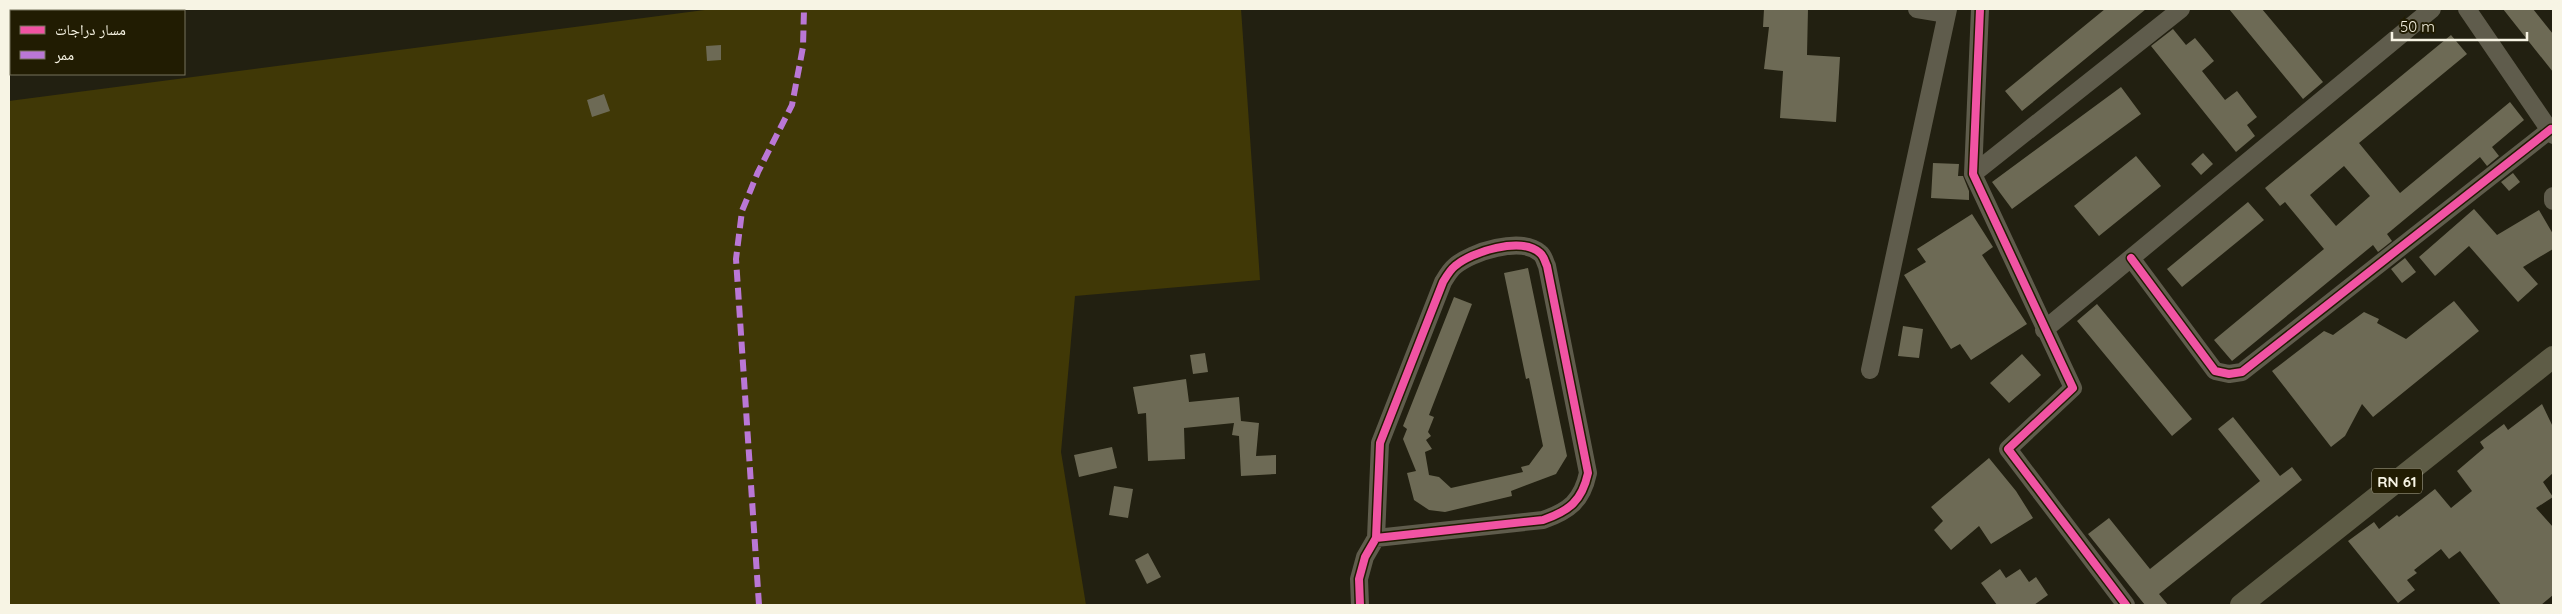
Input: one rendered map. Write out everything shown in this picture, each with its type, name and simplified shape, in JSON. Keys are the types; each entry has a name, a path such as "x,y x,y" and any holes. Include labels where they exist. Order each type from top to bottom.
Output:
{"main road":[{"name":"RN 61","path":"2241,605 2553,357"}],"street":[{"path":"1870,370 1947,11 1917,9"},
{"path":"1980,9 1973,174 2044,330 2073,388 2008,449 2126,605"},
{"path":"1973,174 2181,9"},
{"path":"2044,330 2432,9"},
{"path":"2131,258 2215,372 2230,374 2242,372 2552,132 2467,9"},
{"path":"2553,196 2553,202"},
{"path":"1360,605 1359,578 1365,557 1376,538 1380,443 1443,282 1454,267 1481,252 1524,246 1534,249 1542,254 1547,266 1588,474 1584,490 1575,502 1560,514 1543,520 1376,538"}],"shaded area":[{"path":"712,9 1241,9 1260,280 1075,296 1061,452 1086,605 9,605 9,101"}],"building":[{"path":"1764,9 1808,9 1807,55 1840,57 1836,122 1780,118 1783,71 1764,69 1769,27 1763,27"},
{"path":"2105,9 2146,9 2022,111 2005,91"},
{"path":"2229,9 2262,9 2323,82 2303,99"},
{"path":"2503,9 2533,9 2553,34 2553,72"},
{"path":"2173,29 2186,45 2195,38 2214,61 2202,71 2225,100 2237,91 2257,117 2247,125 2255,136 2236,152 2151,46"},
{"path":"2451,35 2467,54 2359,143 2400,193 2510,102 2524,120 2492,147 2499,156 2487,166 2480,157 2387,234 2392,241 2378,252 2373,245 2232,361 2214,340 2324,249 2285,202 2280,206 2265,188","holes":["2344,166 2370,196 2336,226 2310,195"]},
{"path":"721,45 721,60 707,61 706,46"},
{"path":"2121,87 2141,114 2012,209 1992,182"},
{"path":"604,94 610,111 592,117 587,100"},
{"path":"2203,153 2213,164 2201,175 2191,164"},
{"path":"2136,156 2161,186 2099,236 2074,206"},
{"path":"1933,163 1959,164 1958,176 1963,176 1969,191 1969,200 1931,198"},
{"path":"2513,173 2520,182 2509,191 2501,182"},
{"path":"2248,202 2264,220 2182,287 2167,269"},
{"path":"2474,209 2497,235 2539,210 2553,234 2553,249 2523,267 2538,284 2518,302 2469,246 2435,276 2419,257"},
{"path":"1972,214 1993,247 1982,255 2027,324 1971,360 1960,344 1951,349 1904,275 1926,262 1917,249"},
{"path":"2405,258 2416,272 2402,283 2391,269"},
{"path":"1528,268 1567,456 1556,474 1511,491 1512,496 1445,512 1429,510 1414,500 1407,473 1416,471 1403,439 1407,429 1403,426 1454,297 1472,304 1429,415 1434,417 1428,432 1431,436 1426,440 1432,449 1425,452 1429,475 1439,477 1451,488 1523,472 1521,467 1529,465 1543,446 1529,378 1526,379 1504,273"},
{"path":"2454,301 2479,331 2373,417 2362,404 2345,436 2331,447 2272,371 2324,331 2333,335 2364,312 2379,319 2377,323 2406,339"},
{"path":"2097,304 2192,419 2172,436 2077,321"},
{"path":"1903,326 1923,329 1919,358 1898,356"},
{"path":"1205,353 1208,372 1193,374 1190,355"},
{"path":"2022,354 2041,375 2009,403 1990,383"},
{"path":"1186,379 1189,402 1239,397 1241,421 1259,423 1256,456 1276,455 1276,474 1241,476 1239,436 1232,435 1234,423 1184,428 1185,459 1148,461 1146,413 1138,414 1133,387"},
{"path":"2542,404 2553,427 2553,473 2543,482 2553,497 2536,508 2553,527 2553,595 2541,605 2501,605 2460,551 2449,559 2441,549 2414,570 2417,573 2407,580 2415,590 2398,603 2348,541 2374,522 2379,529 2397,515 2399,517 2435,489 2451,508 2472,491 2457,471 2484,448 2480,442 2504,424 2508,430"},
{"path":"2233,417 2280,476 2292,467 2302,480 2159,594 2168,605 2145,605 2088,534 2109,518 2150,569 2260,481 2218,429"},
{"path":"1112,447 1117,468 1079,477 1074,455"},
{"path":"1989,458 2016,491 2033,518 1991,544 1979,526 1951,550 1934,530 1943,521 1931,507"},
{"path":"1114,486 1133,489 1128,518 1109,515"},
{"path":"1148,553 1161,577 1147,584 1135,560"},
{"path":"2000,569 2006,578 2020,569 2029,582 2036,577 2048,595 2034,605 1997,605 1981,583"}],"marked path":[{"path":"759,605 736,259 742,211 758,172 792,105 803,47 804,9"}],"cycle path":[{"path":"1980,9 1973,174 2073,388 2008,449 2126,605"},
{"path":"2131,258 2215,371 2229,374 2242,372 2551,129"},
{"path":"1360,605 1359,579 1365,557 1376,538 1380,443 1443,282 1453,268 1462,261 1484,251 1509,246 1532,248 1541,254 1547,266 1588,473 1582,491 1567,509 1543,520 1376,538"}]}
